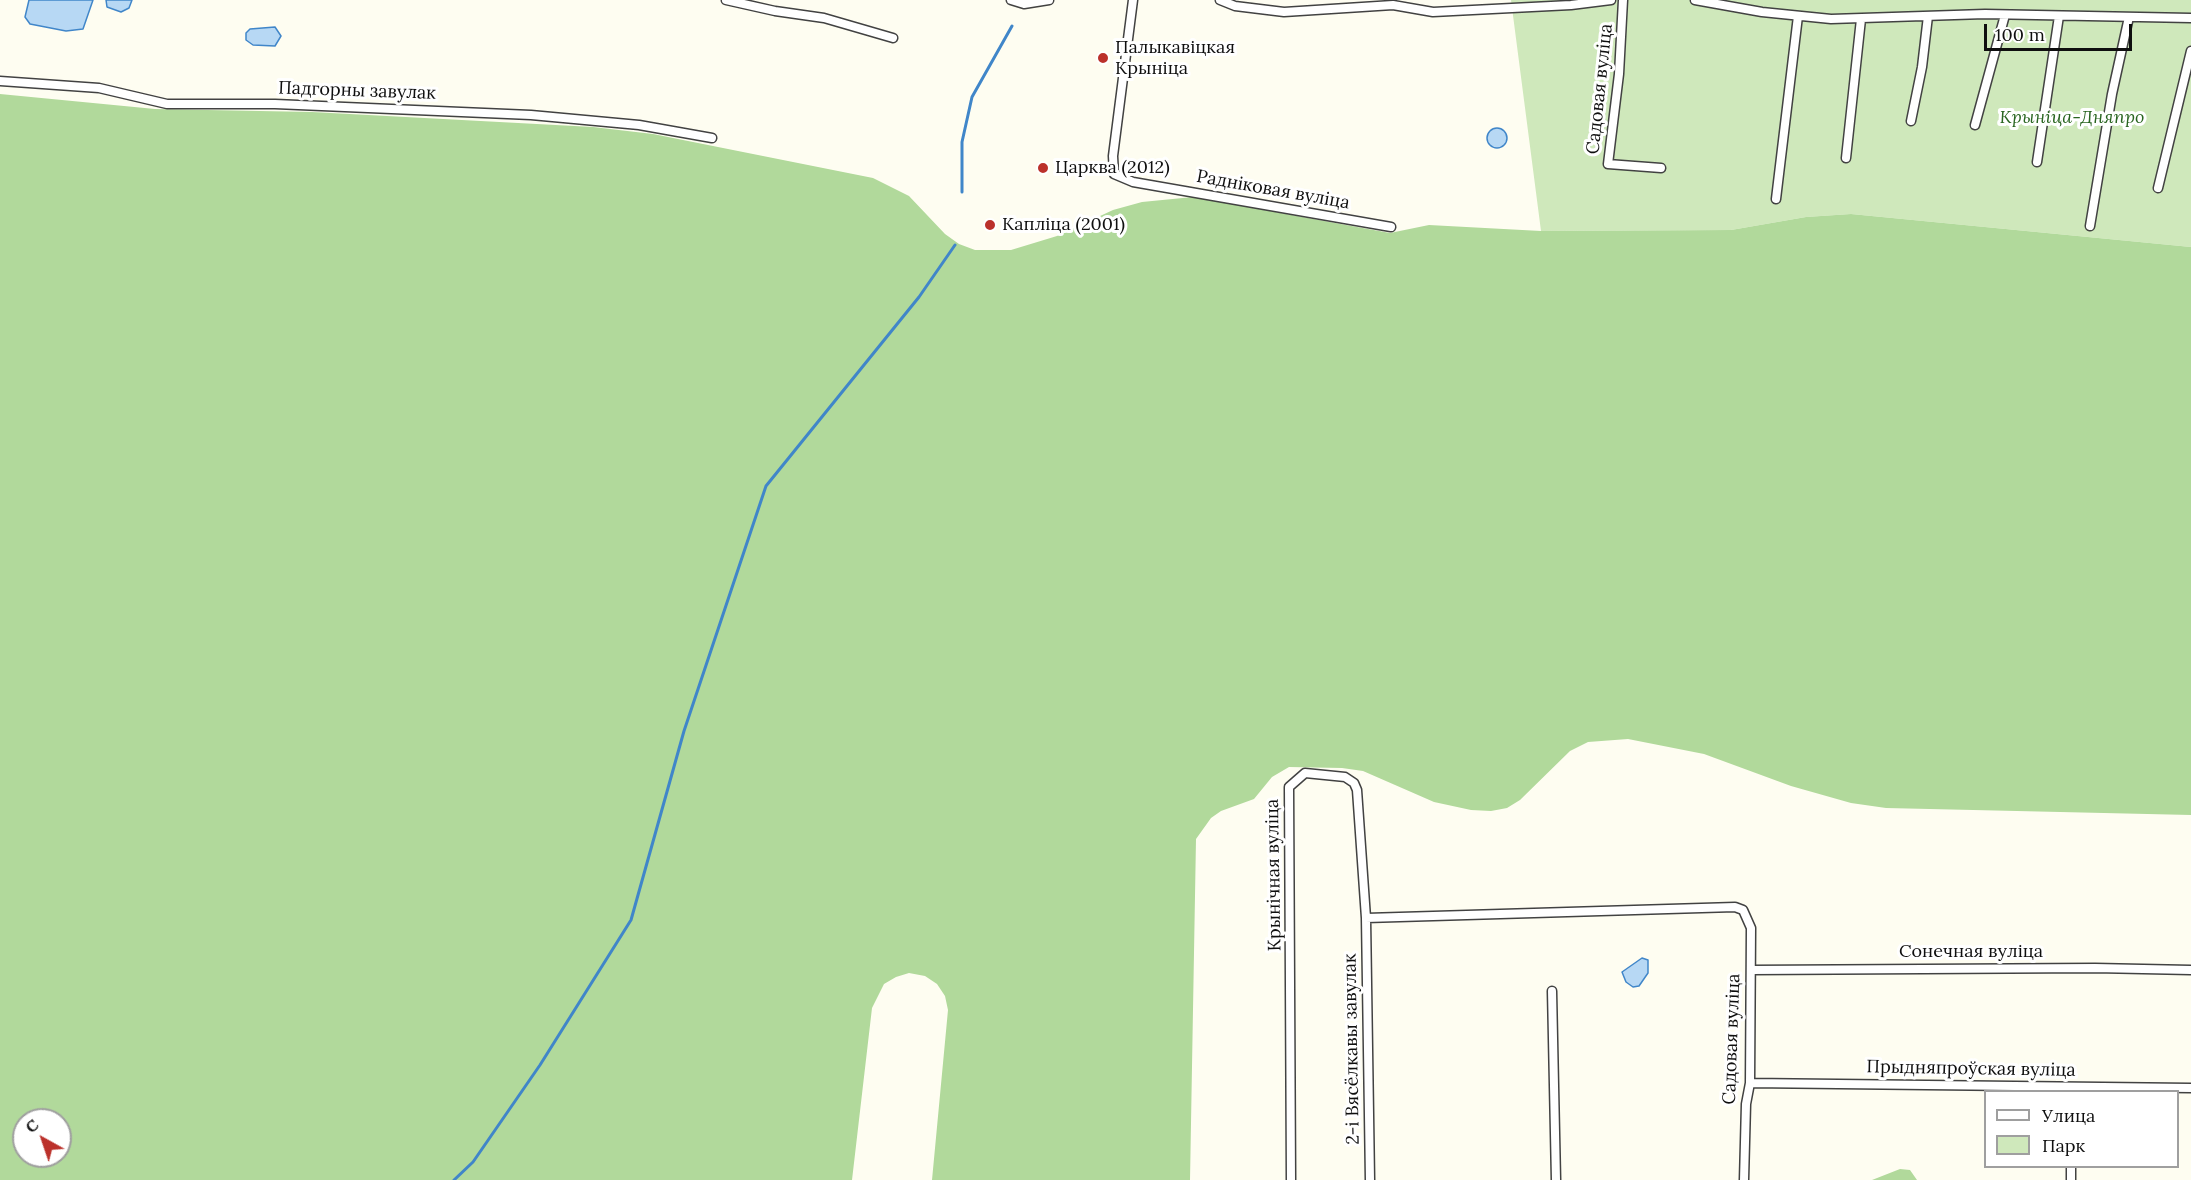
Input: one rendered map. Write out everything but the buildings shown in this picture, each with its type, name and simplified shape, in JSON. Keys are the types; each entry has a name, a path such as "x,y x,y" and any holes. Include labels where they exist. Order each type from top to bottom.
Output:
{"street":[{"path":"726,0 775,11 824,18 893,38"},
{"path":"1011,0 1024,4 1048,0"},
{"name":"Радніковая вуліца","path":"1133,0 1113,156 1114,174 1133,182 1391,227"},
{"path":"1220,0 1234,6 1284,12 1393,4 1433,12 1611,0"},
{"name":"Садовая вуліца","path":"1623,0 1620,64 1608,164 1661,168"},
{"path":"1695,0 1798,16 1861,19 2005,15 2191,18"},
{"path":"1975,125 2005,15"},
{"path":"1776,199 1798,16"},
{"path":"1911,121 1922,67 1928,16"},
{"path":"2037,162 2059,16"},
{"path":"2090,226 2112,94 2129,17"},
{"path":"1846,158 1861,19"},
{"path":"2158,188 2191,51"},
{"name":"Падгорны завулак","path":"0,81 99,88 167,104 275,104 531,115 639,125 712,138"},
{"name":"Крынічная вуліца","path":"1291,1180 1289,787 1305,773 1345,777 1354,783 1357,790 1366,918"},
{"name":"Садовая вуліца","path":"1366,918 1735,907 1743,910 1748,916 1750,928 1751,970 1750,1083 1746,1104 1744,1180"},
{"name":"2-і Вясёлкавы завулак","path":"1366,918 1370,1180"},
{"name":"Сонечная вуліца","path":"1751,970 2095,968 2191,970"},
{"path":"1552,991 1556,1180"},
{"name":"Прыдняпроўская вуліца","path":"1750,1083 2071,1089 2191,1088"}],"green space":[{"name":"Крыніца-Дняпро","path":"1511,0 2191,0 2191,247 1851,214 1806,217 1731,230 1541,231"},
{"path":"0,94 155,109 312,112 593,127 653,134 873,178 909,196 945,234 959,244 975,250 1011,250 1057,236 1113,210 1142,202 1193,197 1390,233 1429,225 1541,231 1731,230 1806,217 1851,214 2191,247 2191,815 1886,808 1851,803 1791,786 1704,754 1628,739 1588,742 1570,751 1520,800 1507,808 1491,811 1471,810 1434,802 1363,771 1342,768 1289,767 1272,777 1254,799 1221,811 1211,818 1196,839 1190,1180 932,1180 948,1010 945,996 937,984 925,976 909,973 884,984 872,1008 852,1180 0,1180"},
{"path":"1900,1169 1910,1170 1917,1180 1872,1180"}],"water":[{"path":"29,0 93,0 83,29 66,31 30,24 25,17"},
{"path":"106,0 132,0 129,8 121,12 107,7"},
{"path":"275,27 281,36 275,46 253,45 246,40 246,33 250,29"},
{"path":"1497,128 1504,131 1507,138 1504,145 1497,148 1490,145 1487,138 1490,131"},
{"path":"1642,958 1648,960 1648,973 1639,986 1633,987 1626,982 1622,972"}],"waterway":[{"path":"962,192 962,142 972,97 1012,26"},
{"path":"454,1180 473,1162 540,1065 631,920 684,731 766,486 919,297 955,245"}],"place":[{"name":"Палыкавіцкая Крыніца","path":"1103,58"},
{"name":"Царква (2012)","path":"1043,168"},
{"name":"Капліца (2001)","path":"990,225"}]}
